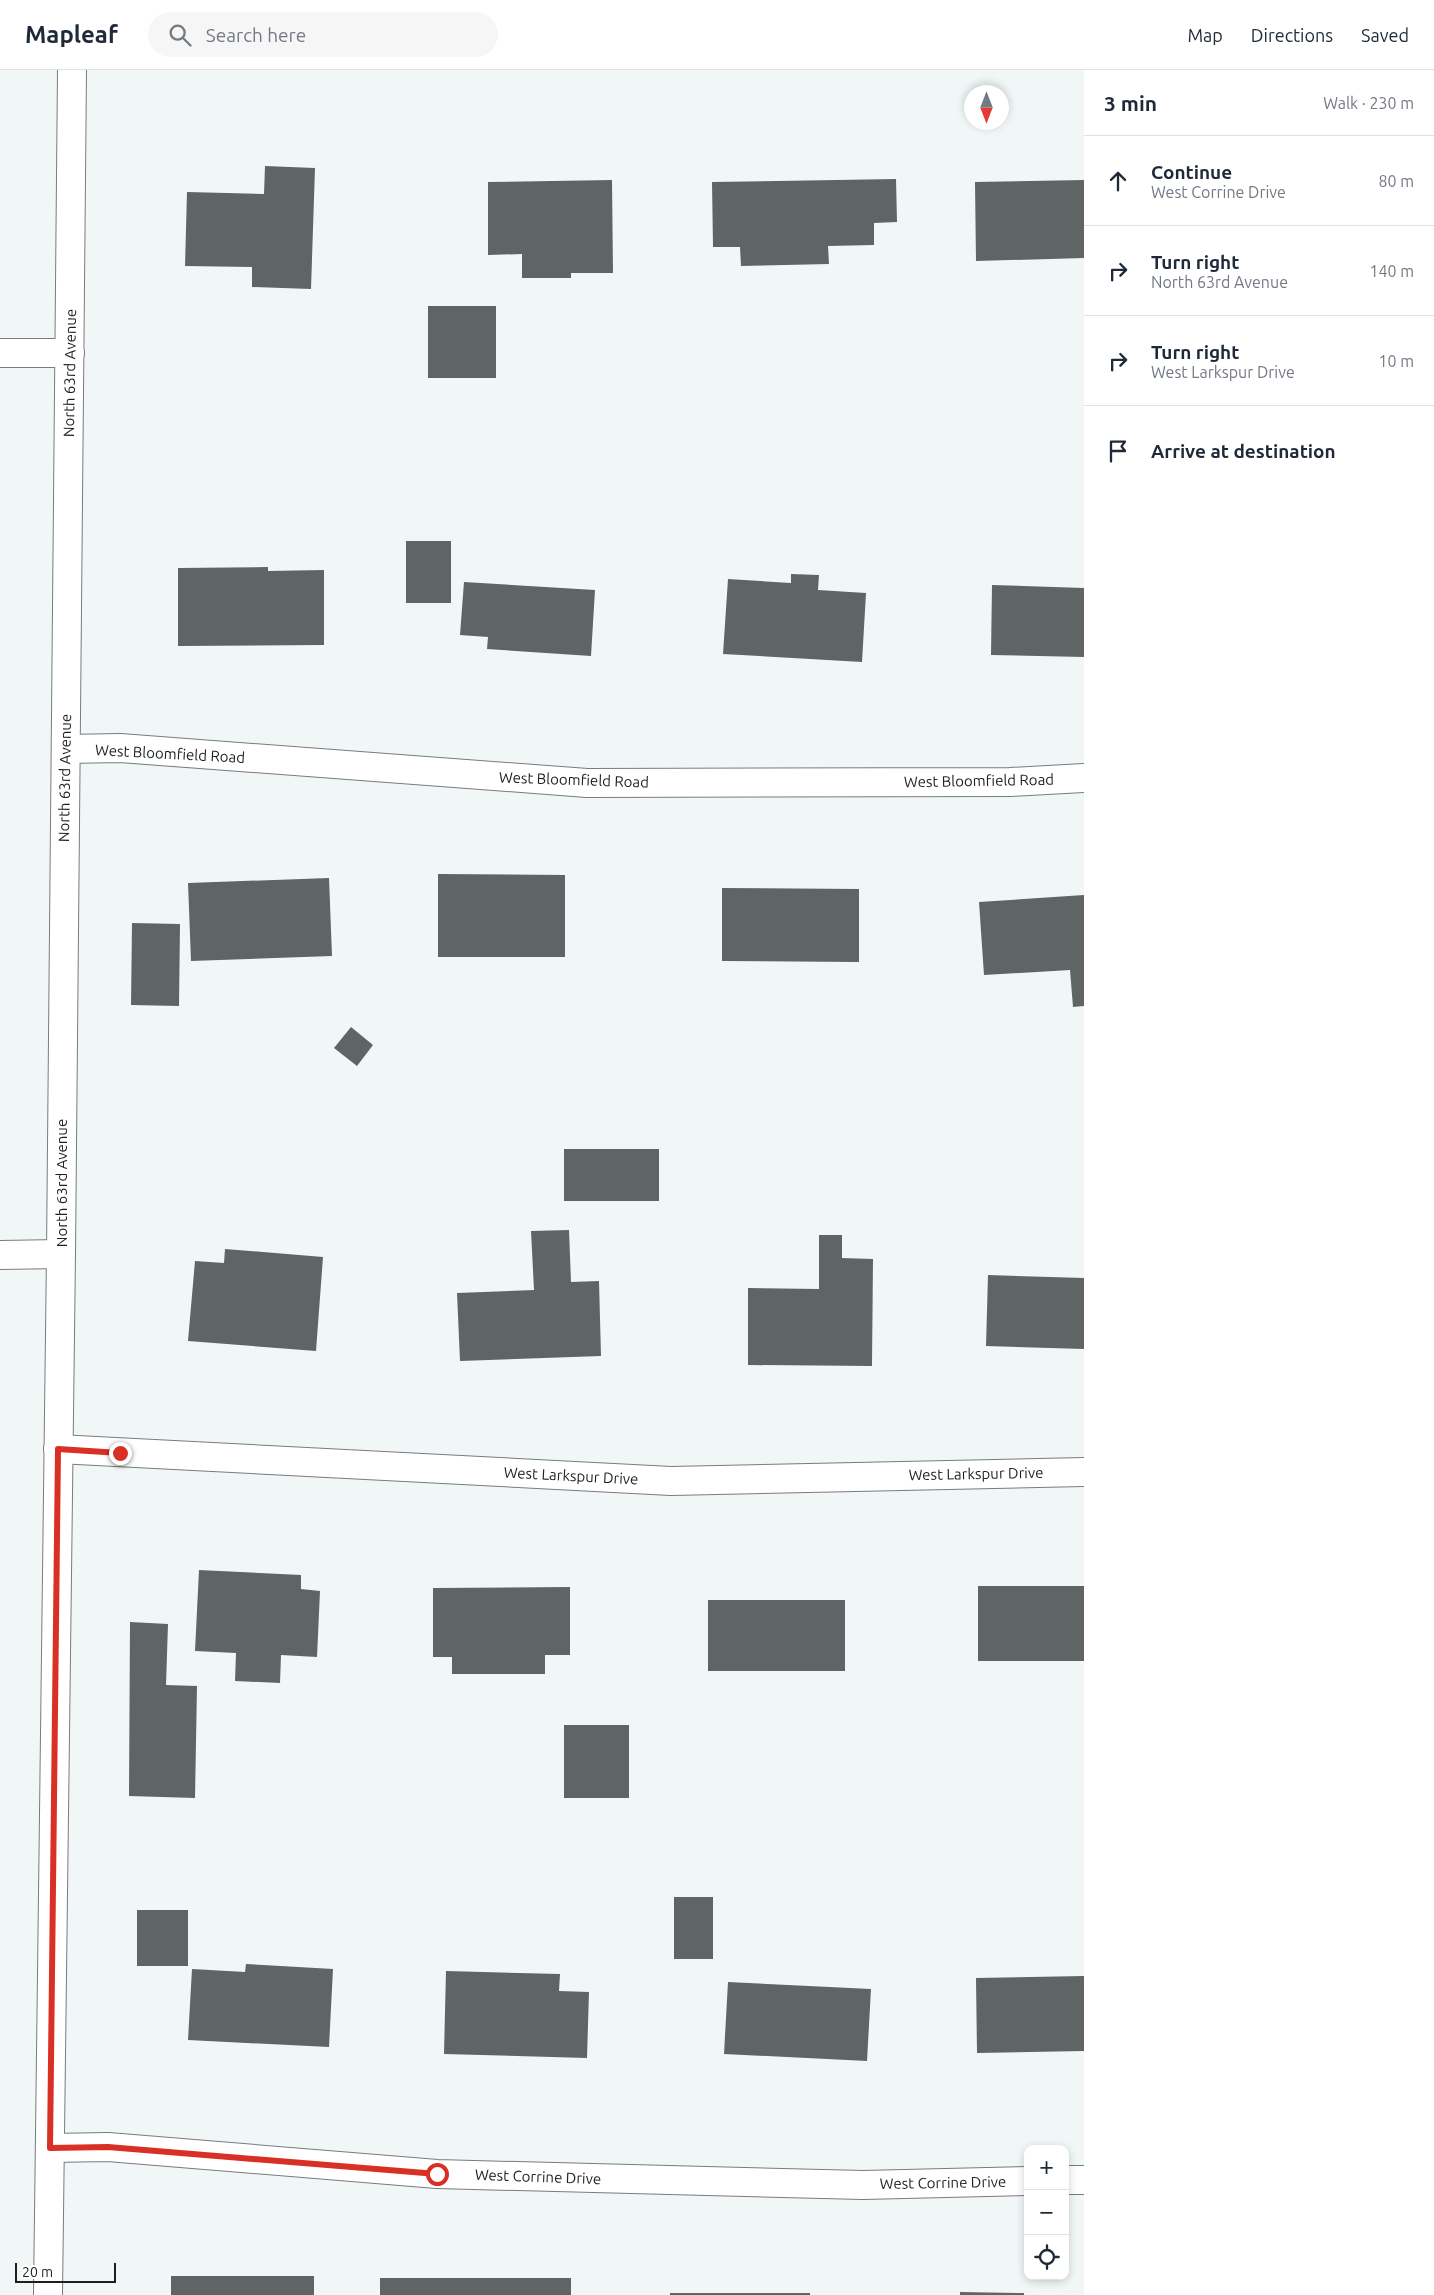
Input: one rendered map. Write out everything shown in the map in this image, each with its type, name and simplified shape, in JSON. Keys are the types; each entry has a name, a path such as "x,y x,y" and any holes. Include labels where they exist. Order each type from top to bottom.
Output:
{"street":[{"name":"North 63rd Avenue","path":"48,2295 61,1254 72,70"},
{"path":"0,353 70,353"},
{"name":"West Bloomfield Road","path":"66,749 120,748 587,783 1010,782 1084,778"},
{"path":"0,1255 61,1254"},
{"name":"West Larkspur Drive","path":"58,1449 671,1481 1084,1472"},
{"name":"West Corrine Drive","path":"50,2148 108,2147 437,2174 863,2186 1024,2181"},
{"path":"1069,2180 1084,2180"}],"building":[{"path":"265,166 315,168 311,289 252,287 252,267 185,266 187,192 264,194"},
{"path":"896,179 897,222 874,223 874,245 828,246 829,264 741,266 740,247 713,247 712,182"},
{"path":"612,180 613,273 571,273 571,278 522,278 522,254 488,255 488,182"},
{"path":"1084,180 1084,258 976,261 975,182"},
{"path":"428,306 496,306 496,378 428,378"},
{"path":"406,541 451,541 451,603 406,603"},
{"path":"268,567 268,571 324,570 324,645 178,646 178,568"},
{"path":"791,574 819,575 818,590 866,593 862,662 723,654 728,579 791,583"},
{"path":"464,582 595,590 591,656 487,649 488,637 460,635"},
{"path":"992,585 1084,588 1084,657 991,655"},
{"path":"438,874 565,875 565,957 438,957"},
{"path":"329,878 332,956 191,961 188,883"},
{"path":"722,888 859,889 859,962 722,961"},
{"path":"1084,895 1084,1006 1073,1007 1070,970 984,975 979,902"},
{"path":"132,923 180,924 179,1006 131,1005"},
{"path":"351,1027 373,1045 357,1066 334,1048"},
{"path":"564,1149 659,1149 659,1201 564,1201"},
{"path":"569,1230 571,1282 599,1281 601,1356 460,1361 457,1293 534,1290 531,1231"},
{"path":"819,1235 842,1235 842,1258 873,1259 872,1366 748,1365 748,1288 819,1289"},
{"path":"225,1249 323,1257 316,1351 188,1341 195,1261 224,1263"},
{"path":"988,1275 1084,1278 1084,1349 986,1346"},
{"path":"199,1570 301,1575 301,1589 320,1591 317,1657 281,1655 280,1683 235,1681 236,1653 195,1651"},
{"path":"978,1586 1084,1586 1084,1661 978,1661"},
{"path":"570,1587 570,1655 545,1655 545,1674 452,1674 452,1657 433,1657 433,1588"},
{"path":"708,1600 845,1600 845,1671 708,1671"},
{"path":"130,1622 168,1624 166,1685 197,1686 195,1798 129,1796"},
{"path":"564,1725 629,1725 629,1798 564,1798"},
{"path":"674,1897 713,1897 713,1959 674,1959"},
{"path":"137,1910 188,1910 188,1966 137,1966"},
{"path":"246,1964 333,1969 329,2047 188,2040 192,1969 245,1972"},
{"path":"446,1971 560,1974 559,1991 589,1992 587,2058 444,2054"},
{"path":"1084,1976 1084,2051 977,2053 976,1978"},
{"path":"728,1982 871,1989 867,2061 724,2054"},
{"path":"171,2276 314,2276 314,2295 171,2295"},
{"path":"380,2278 571,2278 571,2295 380,2295"},
{"path":"960,2292 1024,2293 1024,2295 960,2295"},
{"path":"670,2293 810,2293 810,2295 670,2295"}],"route":[{"path":"120,1453 58,1449 50,2148 108,2147 437,2174"}]}
